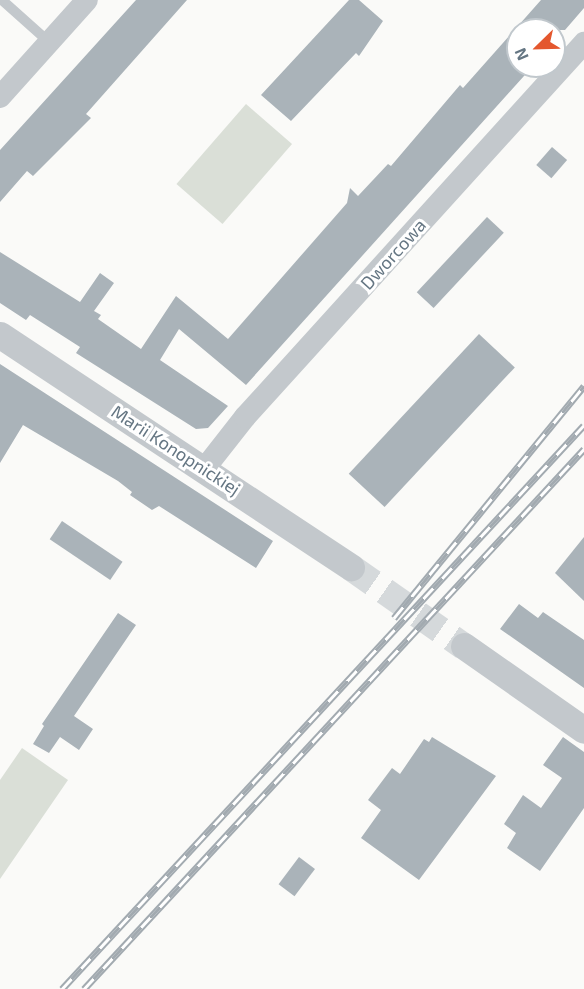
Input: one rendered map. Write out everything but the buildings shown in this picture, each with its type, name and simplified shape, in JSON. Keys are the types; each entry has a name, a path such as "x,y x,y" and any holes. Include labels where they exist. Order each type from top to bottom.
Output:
{"street":[{"path":"0,97 87,0"},
{"name":"Dworcowa","path":"205,468 245,417 584,43"},
{"name":"Marii Konopnickiej","path":"0,335 205,468 351,567"},
{"path":"464,646 584,730"}],"lane":[{"path":"2,0 49,42"}],"shaded area":[{"path":"246,104 292,144 222,224 176,184"},
{"path":"22,748 68,780 0,879 0,780"}],"tunnel":[{"path":"351,567 464,646"}],"railway":[{"path":"394,618 584,386"},
{"path":"62,989 584,425"},
{"path":"84,989 584,449"}]}
